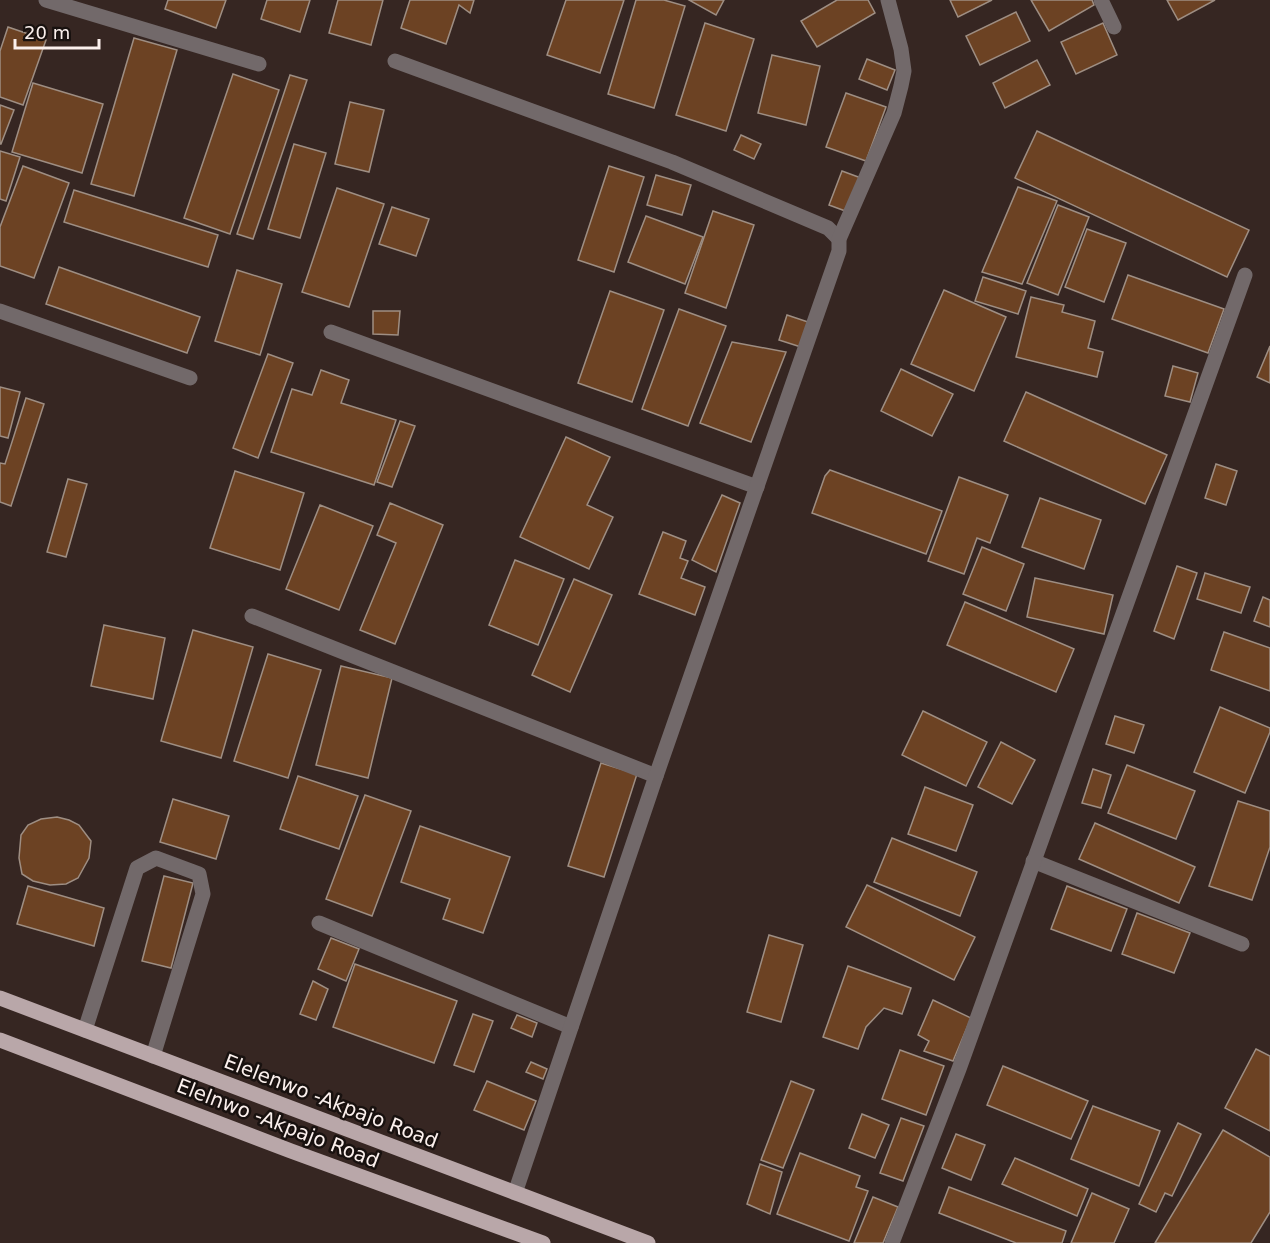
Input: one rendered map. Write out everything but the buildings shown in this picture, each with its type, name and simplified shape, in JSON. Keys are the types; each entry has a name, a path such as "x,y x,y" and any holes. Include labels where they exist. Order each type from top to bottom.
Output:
{"main road":[{"name":"Elelenwo -Akpajo Road","path":"0,998 648,1243"},
{"name":"Elelnwo -Akpajo Road","path":"0,1040 543,1243"}],"street":[{"path":"46,0 259,64"},
{"path":"515,1193 656,777 839,251 839,239 894,113 904,71 901,49 888,0"},
{"path":"1101,0 1114,27"},
{"path":"395,61 672,162 828,228 839,239"},
{"path":"892,1243 959,1070 1245,275"},
{"path":"0,311 190,378"},
{"path":"331,332 757,487"},
{"path":"252,616 656,777"},
{"path":"85,1030 137,868 156,858 199,874 203,894 153,1056"},
{"path":"1033,861 1242,944"},
{"path":"319,923 571,1027"}]}
